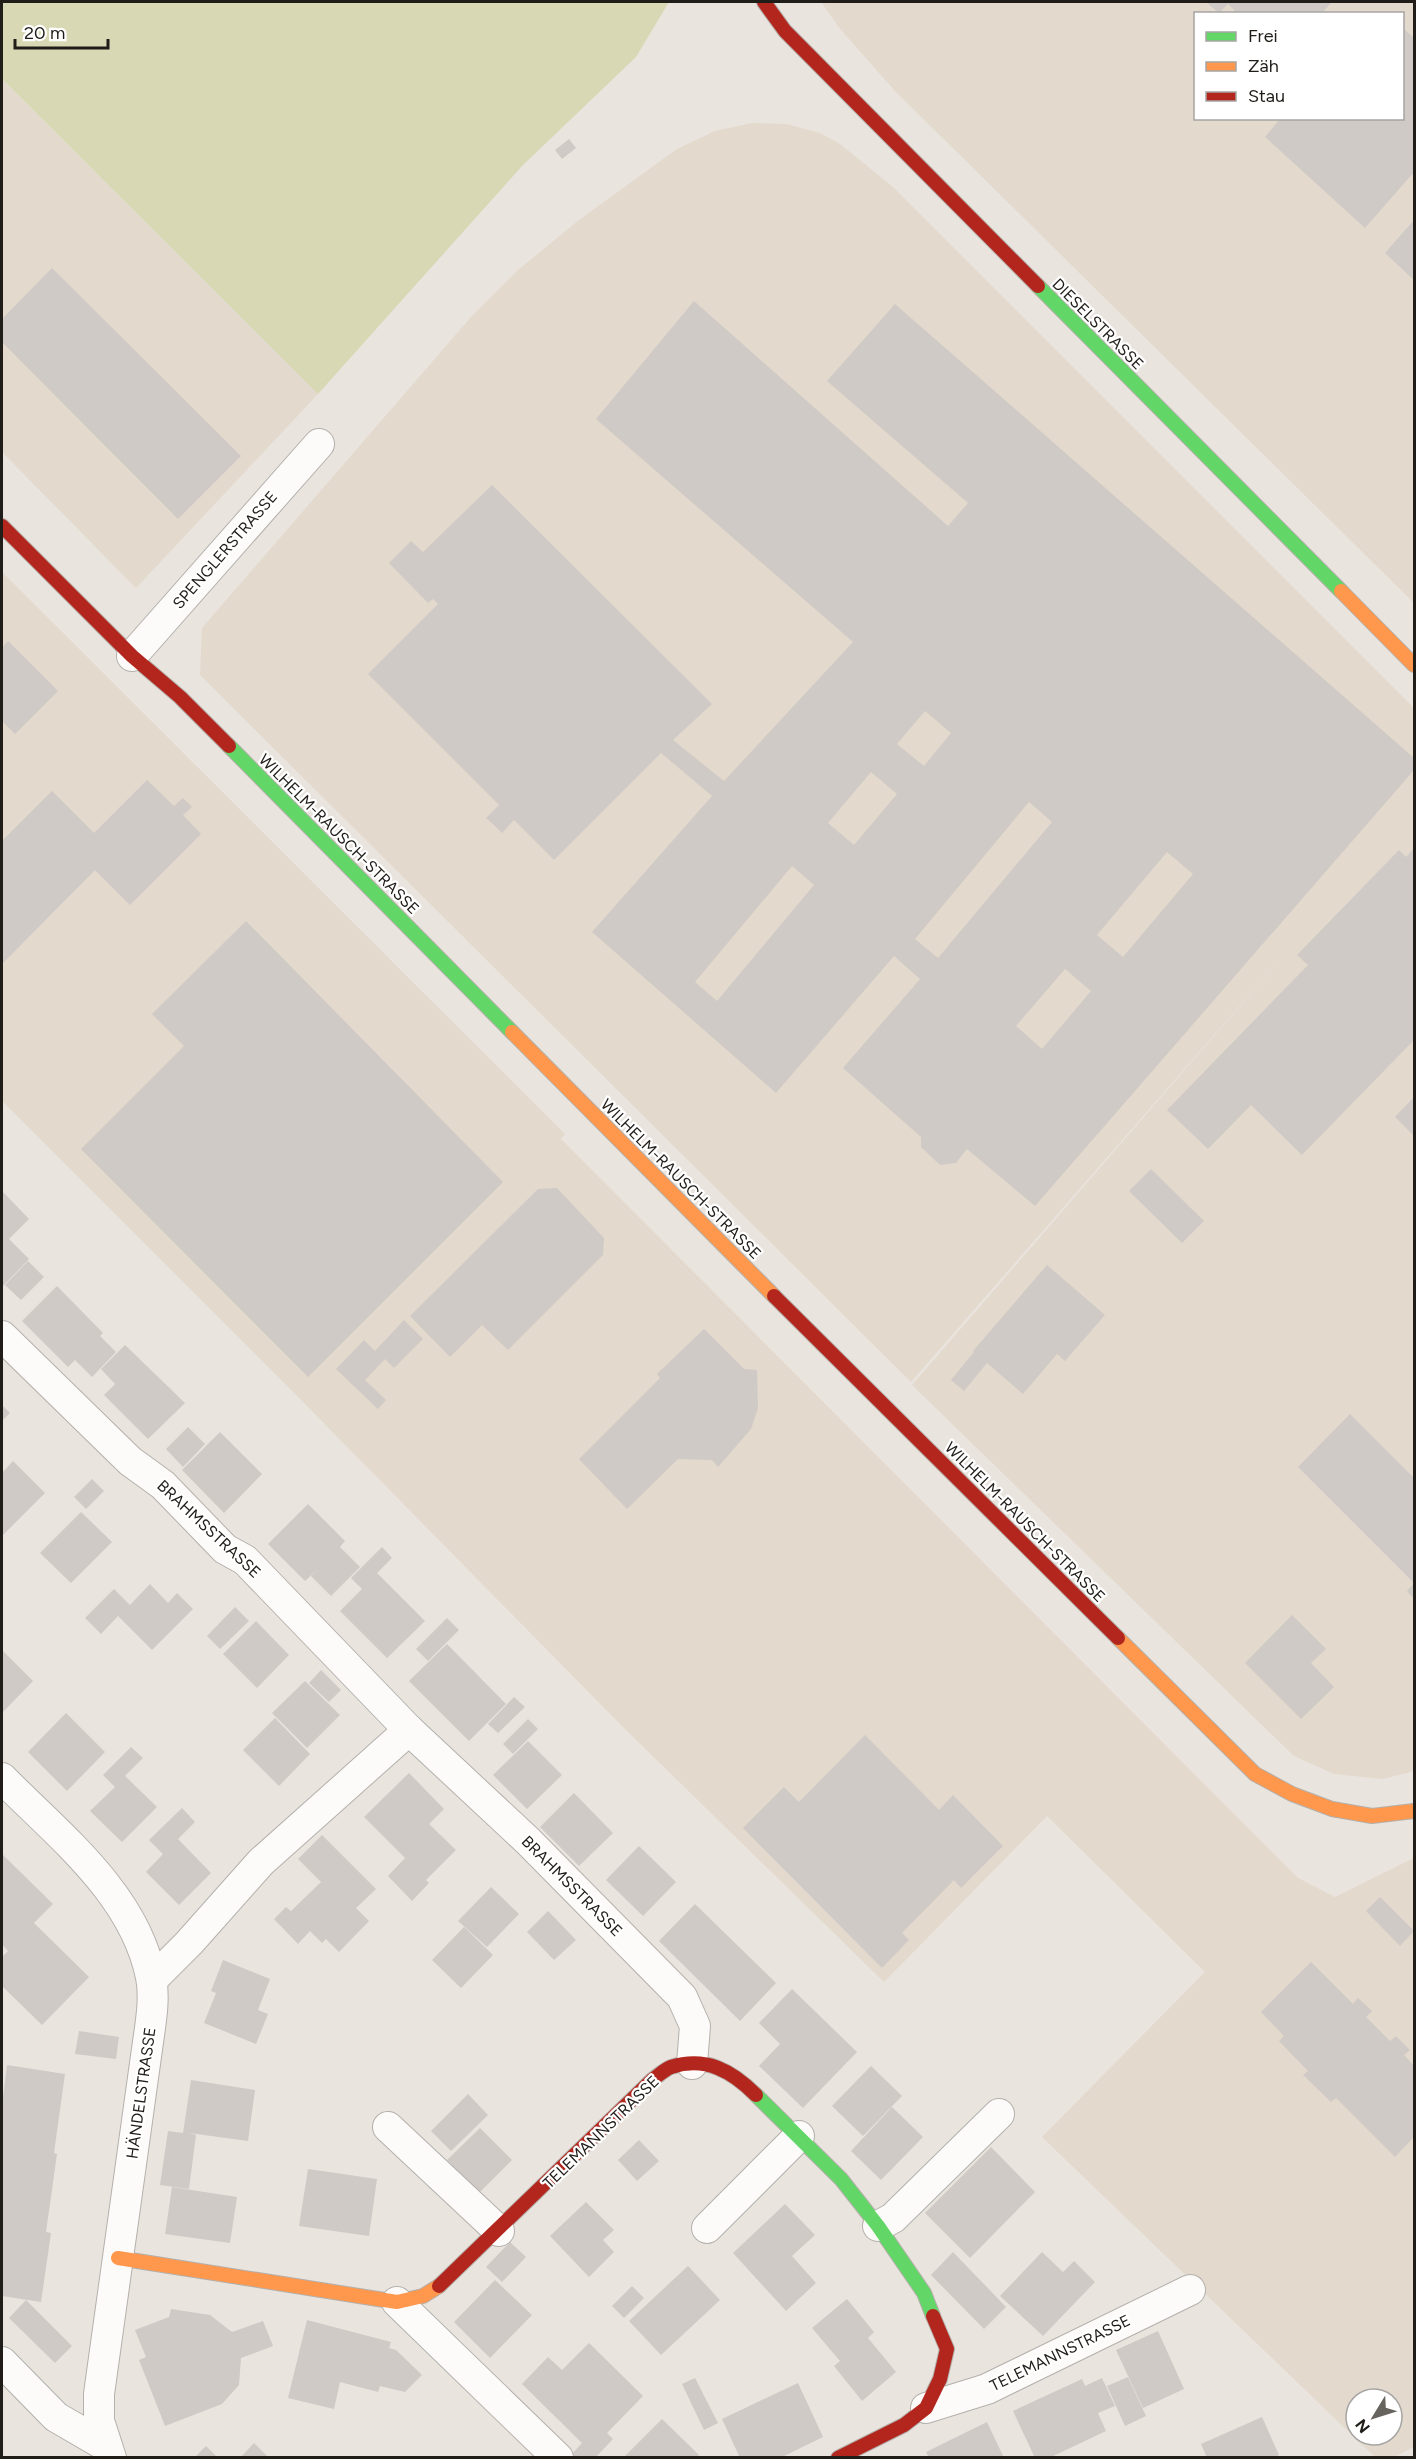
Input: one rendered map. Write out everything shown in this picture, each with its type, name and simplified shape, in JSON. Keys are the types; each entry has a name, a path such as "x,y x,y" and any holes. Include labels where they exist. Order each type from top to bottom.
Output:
{"street":[{"name":"DIESELSTRASSE","path":"764,2 793,40 1414,665"},
{"name":"SPENGLERSTRASSE","path":"132,656 319,444"},
{"name":"WILHELM-RAUSCH-STRASSE","path":"2,526 132,656 180,698 1222,1744 1255,1774 1287,1793 1321,1807 1362,1815 1398,1815 1414,1811"},
{"name":"BRAHMSSTRASSE","path":"2,1336 130,1461 163,1485 225,1549 246,1560 409,1730 528,1841 681,1997 694,2026 692,2064"},
{"path":"152,1980 261,1862 409,1730"},
{"name":"HÄNDELSTRASSE","path":"2,1778 80,1856 127,1913 144,1949 152,1980 150,2032 99,2394 99,2421 108,2452"},
{"name":"TELEMANNSTRASSE","path":"118,2258 397,2301 423,2296 445,2283 652,2080 670,2067 692,2064 713,2065 739,2078 841,2179 878,2226 924,2293 947,2349 940,2379 926,2408"},
{"path":"878,2226 893,2218 999,2114"},
{"path":"388,2127 499,2231"},
{"path":"707,2228 799,2136"},
{"name":"TELEMANNSTRASSE","path":"837,2457 904,2426 926,2408 987,2389 1190,2290"},
{"path":"397,2301 558,2457"},
{"path":"2,2362 56,2417 108,2452"}],"shaded area":[{"path":"821,2 1414,2 1414,603 895,91 841,30"},
{"path":"2,79 318,394 136,588 2,452"},
{"path":"752,123 786,124 820,133 840,144 893,187 1414,708 1414,1771 1383,1779 1334,1774 1294,1756 912,1385 1297,940 911,1382 200,675 202,628 471,317 518,270 579,220 677,149 715,131"},
{"path":"2,572 565,1134 561,1139 1298,1878 1335,1897 1414,1858 1414,2447 1394,2457 1375,2457 1365,2447 1404,2447 1404,2387 1344,2387 1344,2427 1042,2137 1205,1972 1047,1816 884,1982 626,1730 2,1101"}],"green space":[{"path":"2,2 669,2 636,57 522,166 318,394 2,79"}],"building":[{"path":"1206,2 1332,2 1323,12 1236,12 1228,4 1218,12"},
{"path":"1404,29 1414,38 1414,172 1365,228 1265,137 1279,120 1404,120"},
{"path":"569,139 576,148 562,159 555,150"},
{"path":"1414,220 1414,280 1385,253"},
{"path":"52,268 241,456 178,519 2,342 2,319"},
{"path":"694,301 948,526 968,503 827,381 895,304 1414,758 1414,770 1035,1206 967,1149 956,1163 940,1165 921,1147 921,1137 843,1068 920,979 894,956 776,1093 592,932 712,796 661,753 554,860 514,820 502,833 486,818 499,805 368,674 438,604 433,599 428,603 389,563 411,541 423,552 492,485 712,704 673,740 724,781 853,642 596,419","holes":["925,711 951,733 924,766 897,744","871,772 897,794 854,845 828,823","1029,802 1052,822 938,958 915,939","1167,852 1193,874 1123,957 1097,935","792,866 814,885 717,1001 695,982","1065,969 1091,991 1042,1049 1016,1026"]},
{"path":"8,641 58,691 15,734 2,721 2,648"},
{"path":"147,780 174,806 183,798 192,807 183,815 201,834 130,905 95,870 2,964 2,841 52,791 94,833"},
{"path":"1414,848 1414,1040 1302,1155 1251,1105 1208,1149 1167,1110 1308,965 1297,955 1399,850 1406,857"},
{"path":"246,921 503,1182 308,1377 81,1149 184,1046 152,1014"},
{"path":"1414,1097 1414,1136 1395,1117"},
{"path":"1151,1169 1204,1221 1182,1243 1129,1191"},
{"path":"557,1188 604,1238 603,1255 508,1350 482,1325 450,1357 410,1316 538,1189"},
{"path":"2,1191 29,1219 9,1239 29,1259 2,1287"},
{"path":"28,1261 44,1277 21,1300 5,1285"},
{"path":"1047,1265 1105,1315 1065,1361 1057,1354 1023,1394 987,1363 964,1391 951,1380"},
{"path":"57,1286 103,1333 100,1336 116,1352 92,1377 75,1360 68,1367 22,1321"},
{"path":"404,1320 423,1339 394,1368 385,1359 365,1380 386,1400 378,1409 336,1369 364,1340 375,1351"},
{"path":"704,1329 744,1369 757,1370 758,1408 751,1429 718,1467 712,1460 678,1459 627,1509 579,1459 660,1378 657,1374"},
{"path":"125,1345 185,1403 148,1439 104,1395 115,1384 101,1369"},
{"path":"2,1405 10,1413 2,1421"},
{"path":"1350,1414 1414,1478 1414,1583 1298,1467"},
{"path":"188,1427 205,1444 183,1467 166,1449"},
{"path":"220,1432 262,1474 224,1513 182,1470"},
{"path":"13,1461 45,1493 2,1536 2,1473"},
{"path":"92,1479 104,1491 86,1509 74,1497"},
{"path":"308,1504 345,1541 340,1547 360,1567 331,1596 311,1576 318,1569 305,1581 268,1544"},
{"path":"81,1512 112,1542 71,1583 40,1553"},
{"path":"382,1547 392,1558 377,1573 425,1621 387,1658 340,1611 362,1589 351,1578"},
{"path":"1414,1583 1414,1599 1407,1591"},
{"path":"150,1584 168,1603 177,1593 193,1609 152,1650 118,1616 101,1634 85,1618 114,1589 130,1605"},
{"path":"235,1607 249,1621 220,1649 207,1636"},
{"path":"1292,1615 1326,1649 1311,1663 1334,1687 1301,1719 1245,1663"},
{"path":"447,1618 459,1630 428,1661 416,1649"},
{"path":"256,1621 289,1655 257,1688 223,1654"},
{"path":"447,1644 506,1704 469,1741 409,1681"},
{"path":"2,1650 33,1681 2,1713"},
{"path":"321,1670 341,1690 329,1702 309,1683"},
{"path":"305,1681 340,1715 307,1748 272,1713"},
{"path":"514,1697 525,1707 498,1733 488,1724"},
{"path":"66,1713 105,1752 67,1791 28,1752"},
{"path":"275,1718 310,1754 279,1786 243,1750"},
{"path":"528,1719 538,1729 513,1754 503,1744"},
{"path":"865,1735 939,1810 953,1795 1003,1846 961,1888 954,1880 902,1933 909,1940 882,1968 743,1828 784,1787 799,1802"},
{"path":"528,1741 562,1775 527,1809 493,1775"},
{"path":"131,1747 143,1758 125,1776 157,1807 122,1842 90,1811 115,1787 103,1775"},
{"path":"409,1773 444,1809 429,1824 456,1850 426,1880 429,1883 412,1901 388,1876 405,1858 364,1817"},
{"path":"574,1793 613,1833 579,1866 540,1827"},
{"path":"182,1808 195,1822 178,1839 211,1873 179,1905 146,1872 163,1854 149,1840"},
{"path":"322,1835 376,1889 356,1908 369,1921 339,1952 326,1939 322,1943 310,1931 298,1944 274,1919 286,1907 291,1911 321,1882 298,1859"},
{"path":"639,1846 676,1882 643,1916 606,1880"},
{"path":"2,1854 53,1904 34,1923 89,1977 42,2025 2,1986 2,1957 8,1951 2,1944"},
{"path":"491,1887 519,1914 487,1947 458,1921"},
{"path":"1380,1897 1414,1931 1400,1946 1366,1911"},
{"path":"695,1904 776,1983 740,2021 659,1941"},
{"path":"548,1911 576,1940 554,1960 527,1932"},
{"path":"464,1927 493,1955 461,1988 432,1960"},
{"path":"223,1960 270,1979 258,2010 268,2014 256,2044 204,2023 216,1993 211,1991"},
{"path":"1311,1962 1353,2004 1358,1998 1372,2011 1366,2017 1390,2041 1396,2036 1410,2050 1404,2055 1414,2066 1414,2137 1395,2157 1336,2098 1331,2102 1303,2075 1308,2071 1279,2041 1284,2036 1261,2012"},
{"path":"792,1989 857,2052 803,2108 759,2066 780,2044 759,2023"},
{"path":"79,2031 119,2037 116,2059 75,2054"},
{"path":"7,2065 65,2074 46,2232 51,2233 41,2302 2,2296 2,2105"},
{"path":"871,2066 902,2096 863,2136 832,2106"},
{"path":"191,2080 255,2090 248,2141 189,2133 196,2135 189,2189 160,2185 168,2131 183,2133"},
{"path":"468,2094 488,2115 451,2151 431,2131"},
{"path":"892,2107 923,2137 881,2180 851,2151"},
{"path":"480,2128 512,2160 479,2193 447,2160"},
{"path":"639,2140 659,2161 637,2181 618,2160"},
{"path":"991,2147 1035,2192 970,2258 925,2213"},
{"path":"308,2169 377,2179 369,2236 299,2226"},
{"path":"172,2187 237,2197 230,2243 165,2234"},
{"path":"586,2202 614,2230 603,2240 614,2252 589,2277 550,2236"},
{"path":"785,2204 815,2235 792,2256 816,2283 786,2311 733,2253"},
{"path":"510,2242 526,2257 502,2282 486,2267"},
{"path":"953,2252 1006,2307 984,2329 931,2275"},
{"path":"1042,2252 1063,2272 1074,2261 1095,2282 1043,2336 1000,2296"},
{"path":"688,2266 720,2300 661,2355 629,2321"},
{"path":"495,2280 532,2315 490,2358 454,2322"},
{"path":"632,2286 644,2298 624,2318 612,2306"},
{"path":"847,2299 874,2332 868,2338 896,2372 862,2401 834,2366 840,2361 812,2328"},
{"path":"26,2300 72,2346 55,2363 9,2318"},
{"path":"171,2309 210,2315 232,2332 263,2321 273,2346 241,2358 239,2385 222,2404 165,2426 139,2360 146,2357 135,2330 169,2317"},
{"path":"307,2320 391,2342 389,2348 396,2350 422,2375 405,2392 380,2386 378,2392 340,2382 334,2409 288,2398"},
{"path":"1158,2331 1184,2389 1143,2408 1116,2350"},
{"path":"589,2343 643,2396 607,2433 613,2439 595,2458 573,2458 571,2455 582,2443 522,2384 548,2357 562,2370"},
{"path":"1128,2377 1146,2416 1125,2426 1107,2386"},
{"path":"695,2378 718,2423 704,2430 682,2384"},
{"path":"1102,2378 1115,2406 1098,2413 1106,2431 1049,2458 1035,2458 1013,2411 1082,2379 1085,2386"},
{"path":"798,2383 823,2437 780,2458 740,2458 722,2419"},
{"path":"1262,2417 1279,2455 1273,2458 1207,2458 1201,2444"},
{"path":"662,2419 699,2455 697,2458 623,2458"},
{"path":"987,2422 1004,2458 929,2458 926,2452"},
{"path":"254,2443 269,2458 240,2458"},
{"path":"206,2446 218,2458 194,2458"}],"traffic: fast":[{"path":"1038,286 1341,591"},
{"path":"229,746 512,1032"},
{"path":"756,2095 841,2179 878,2226 924,2293 933,2316"}],"traffic: slow":[{"path":"1341,591 1414,665"},
{"path":"512,1032 774,1296"},
{"path":"1118,1638 1255,1774 1292,1794 1332,1809 1372,1816 1414,1811"},
{"path":"118,2258 397,2302 423,2296 439,2286"}],"traffic: jam":[{"path":"764,2 785,31 1038,286"},
{"path":"2,526 132,656 180,697 229,746"},
{"path":"774,1296 1118,1638"},
{"path":"439,2286 666,2069 696,2063 718,2068 738,2079 756,2095"},
{"path":"838,2458 904,2425 926,2408 940,2379 947,2349 933,2316"}]}
